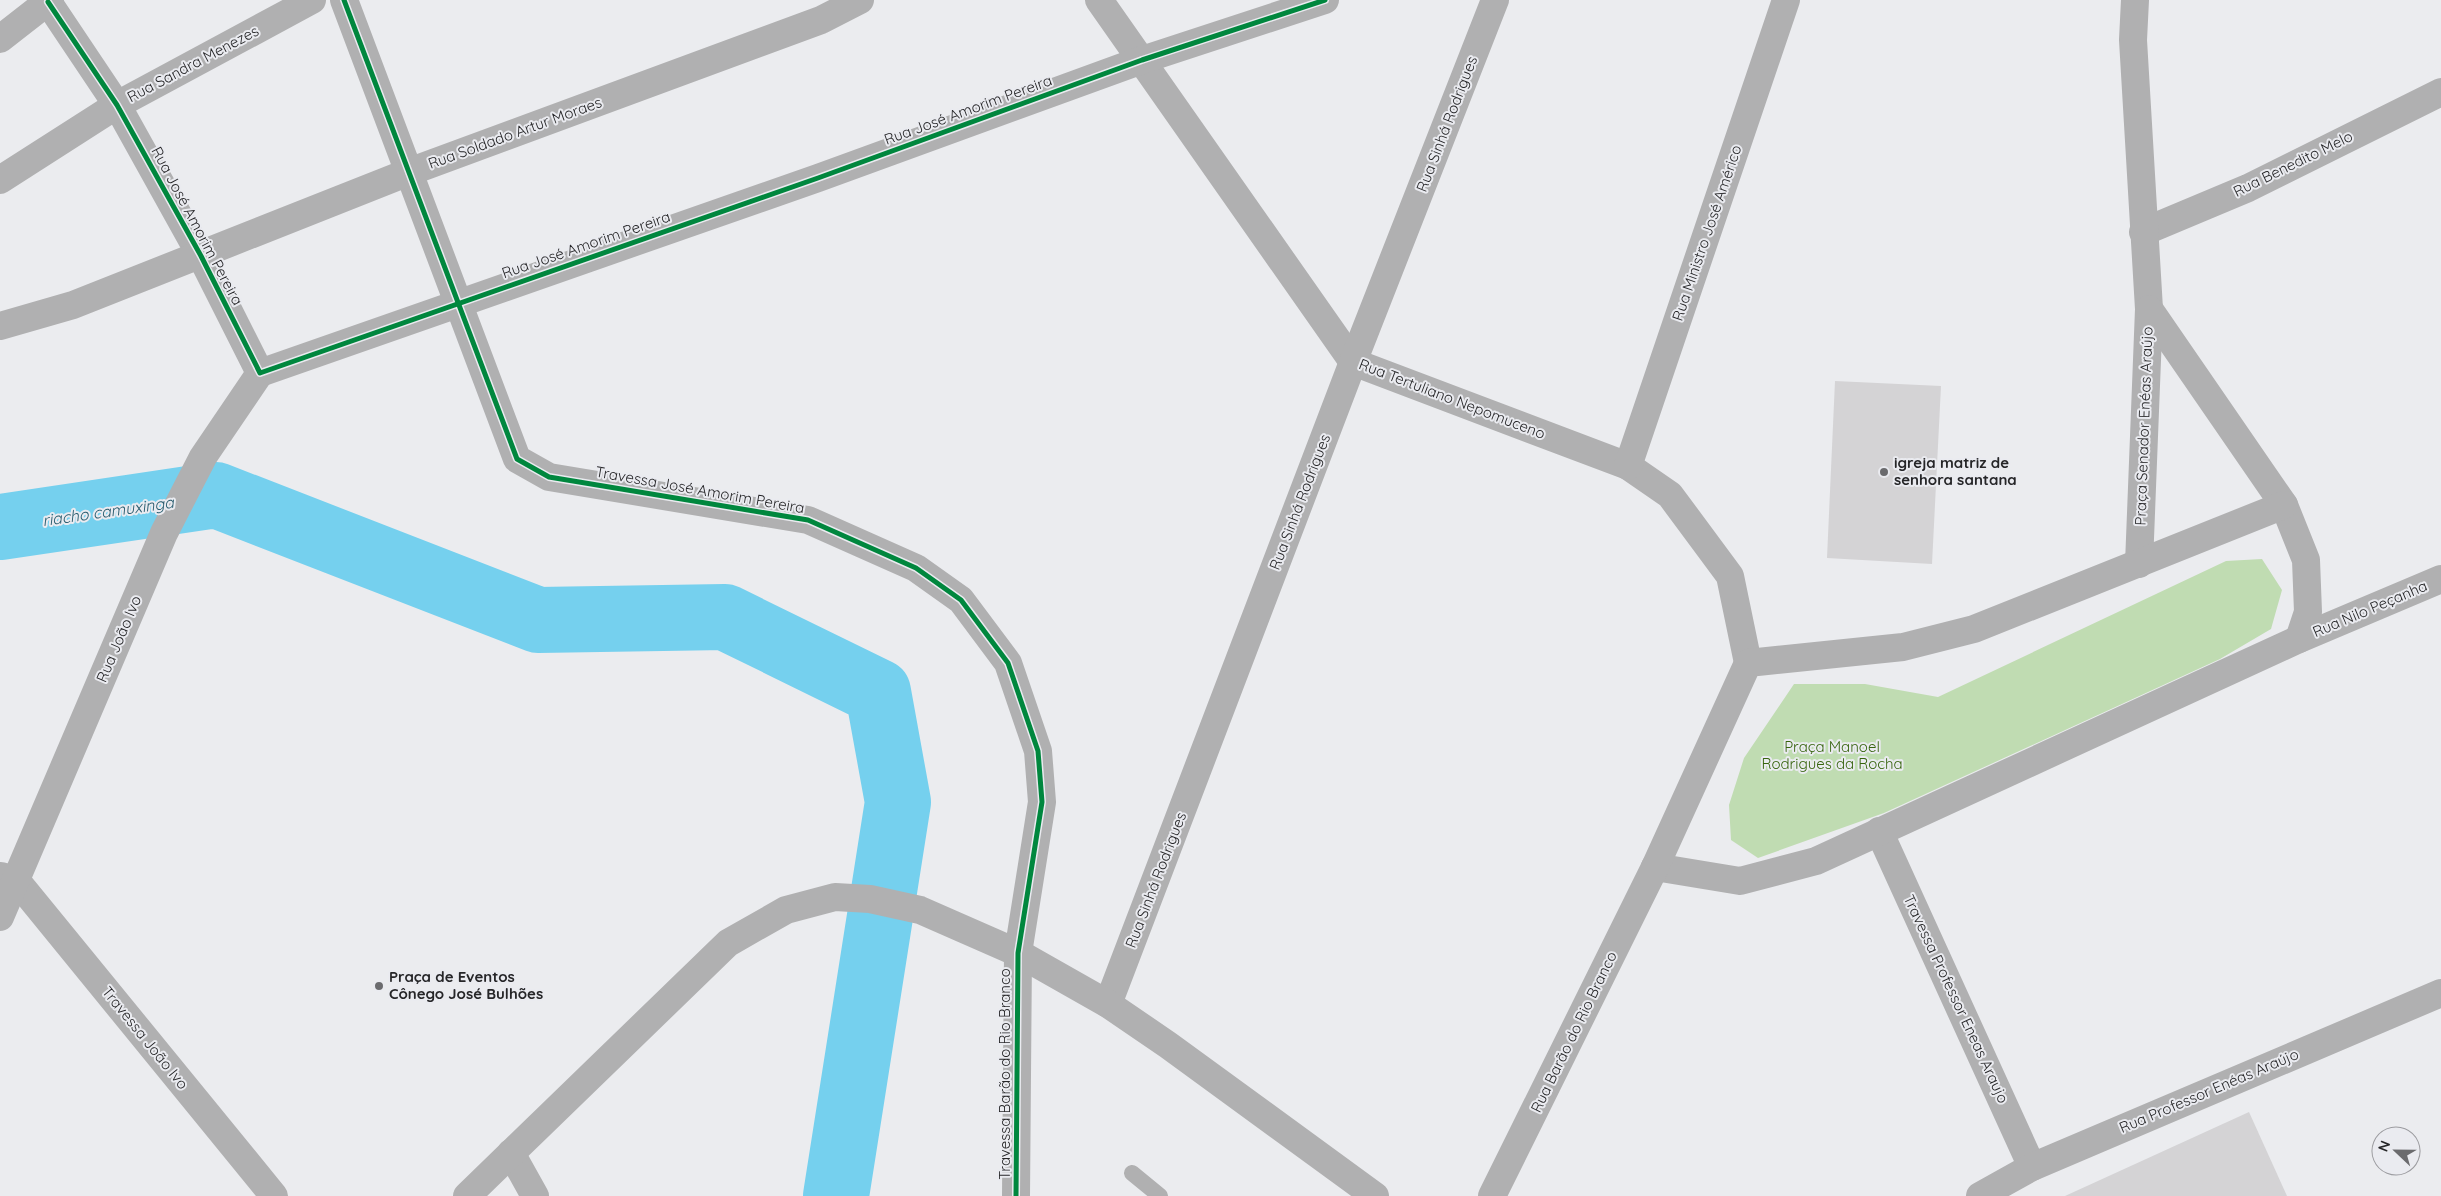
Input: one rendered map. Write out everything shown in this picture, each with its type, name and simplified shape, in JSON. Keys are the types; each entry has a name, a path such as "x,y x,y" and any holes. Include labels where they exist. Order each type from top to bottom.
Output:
{"street":[{"name":"Rua Sandra Menezes","path":"0,180 117,105 312,0"},
{"name":"Travessa José Amorim Pereira","path":"344,0 517,459 549,477 808,520 916,568 961,600 1008,662 1038,750 1042,802 1018,953"},
{"name":"Rua Soldado Artur Moraes","path":"0,326 73,305 201,256 814,10 860,0"},
{"name":"Rua Tertuliano Nepomuceno","path":"1099,0 1353,362 1628,466 1670,495 1730,576 1748,663"},
{"name":"Rua José Amorim Pereira","path":"49,1 117,105 201,256 260,373 458,302 818,178 1142,60 1325,0"},
{"name":"Rua Sinhá Rodrigues","path":"1108,1004 1353,362 1495,0"},
{"name":"Rua Ministro José Américo","path":"1628,466 1786,0"},
{"path":"2135,0 2134,40 2148,309"},
{"path":"0,38 49,1"},
{"name":"Rua Benedito Melo","path":"2143,232 2248,188 2441,92"},
{"name":"Praça Senador Enéas Araújo","path":"2148,309 2284,505 2306,560 2308,612 2299,639"},
{"name":"Praça Senador Enéas Araújo","path":"2139,564 2148,309"},
{"name":"Rua João Ivo","path":"0,917 8,878 164,534 203,457 260,373"},
{"path":"2284,505 2139,564 1965,631 1903,647 1748,663 1655,868 1740,881 1816,861 2299,639"},
{"name":"Rua Nilo Peçanha","path":"2299,639 2441,579"},
{"name":"Travessa Professor Eneas Araujo","path":"1879,831 2032,1166"},
{"name":"Rua Barão do Rio Branco","path":"1492,1196 1655,868"},
{"name":"Travessa João Ivo","path":"8,878 274,1196"},
{"path":"466,1196 728,943 786,910 835,897 870,899 920,910 1018,953 1108,1004 1168,1045 1375,1196"},
{"name":"Travessa Barão do Rio Branco","path":"1016,1196 1018,953"},
{"name":"Rua Professor Enéas Araújo","path":"1980,1196 2032,1166 2441,993"},
{"path":"511,1153 536,1196"}],"lane":[{"path":"1132,1173 1160,1196"}],"green space":[{"name":"Praça Manoel Rodrigues da Rocha","path":"2262,559 2282,590 2271,629 2220,659 1884,813 1758,858 1731,840 1729,805 1744,758 1794,684 1865,684 1938,697 2226,561"}],"building":[{"name":"igreja matriz de senhora santana","path":"1835,381 1941,386 1932,564 1827,558"},
{"path":"2249,1112 2287,1196 2065,1196"}],"waterway":[{"name":"riacho camuxinga","path":"0,527 216,495 538,620 725,617 878,692 898,802 836,1196"}],"cycle path":[{"path":"344,0 517,459 549,477 808,520 916,568 961,600 1008,663 1038,751 1042,802 1018,953 1016,1196"},
{"path":"48,2 117,105 201,256 260,373 818,178 1142,60 1325,0"}],"place":[{"name":"igreja matriz de senhora santana","path":"1884,472"},
{"name":"Praça de Eventos Cônego José Bulhões","path":"379,986"}]}
